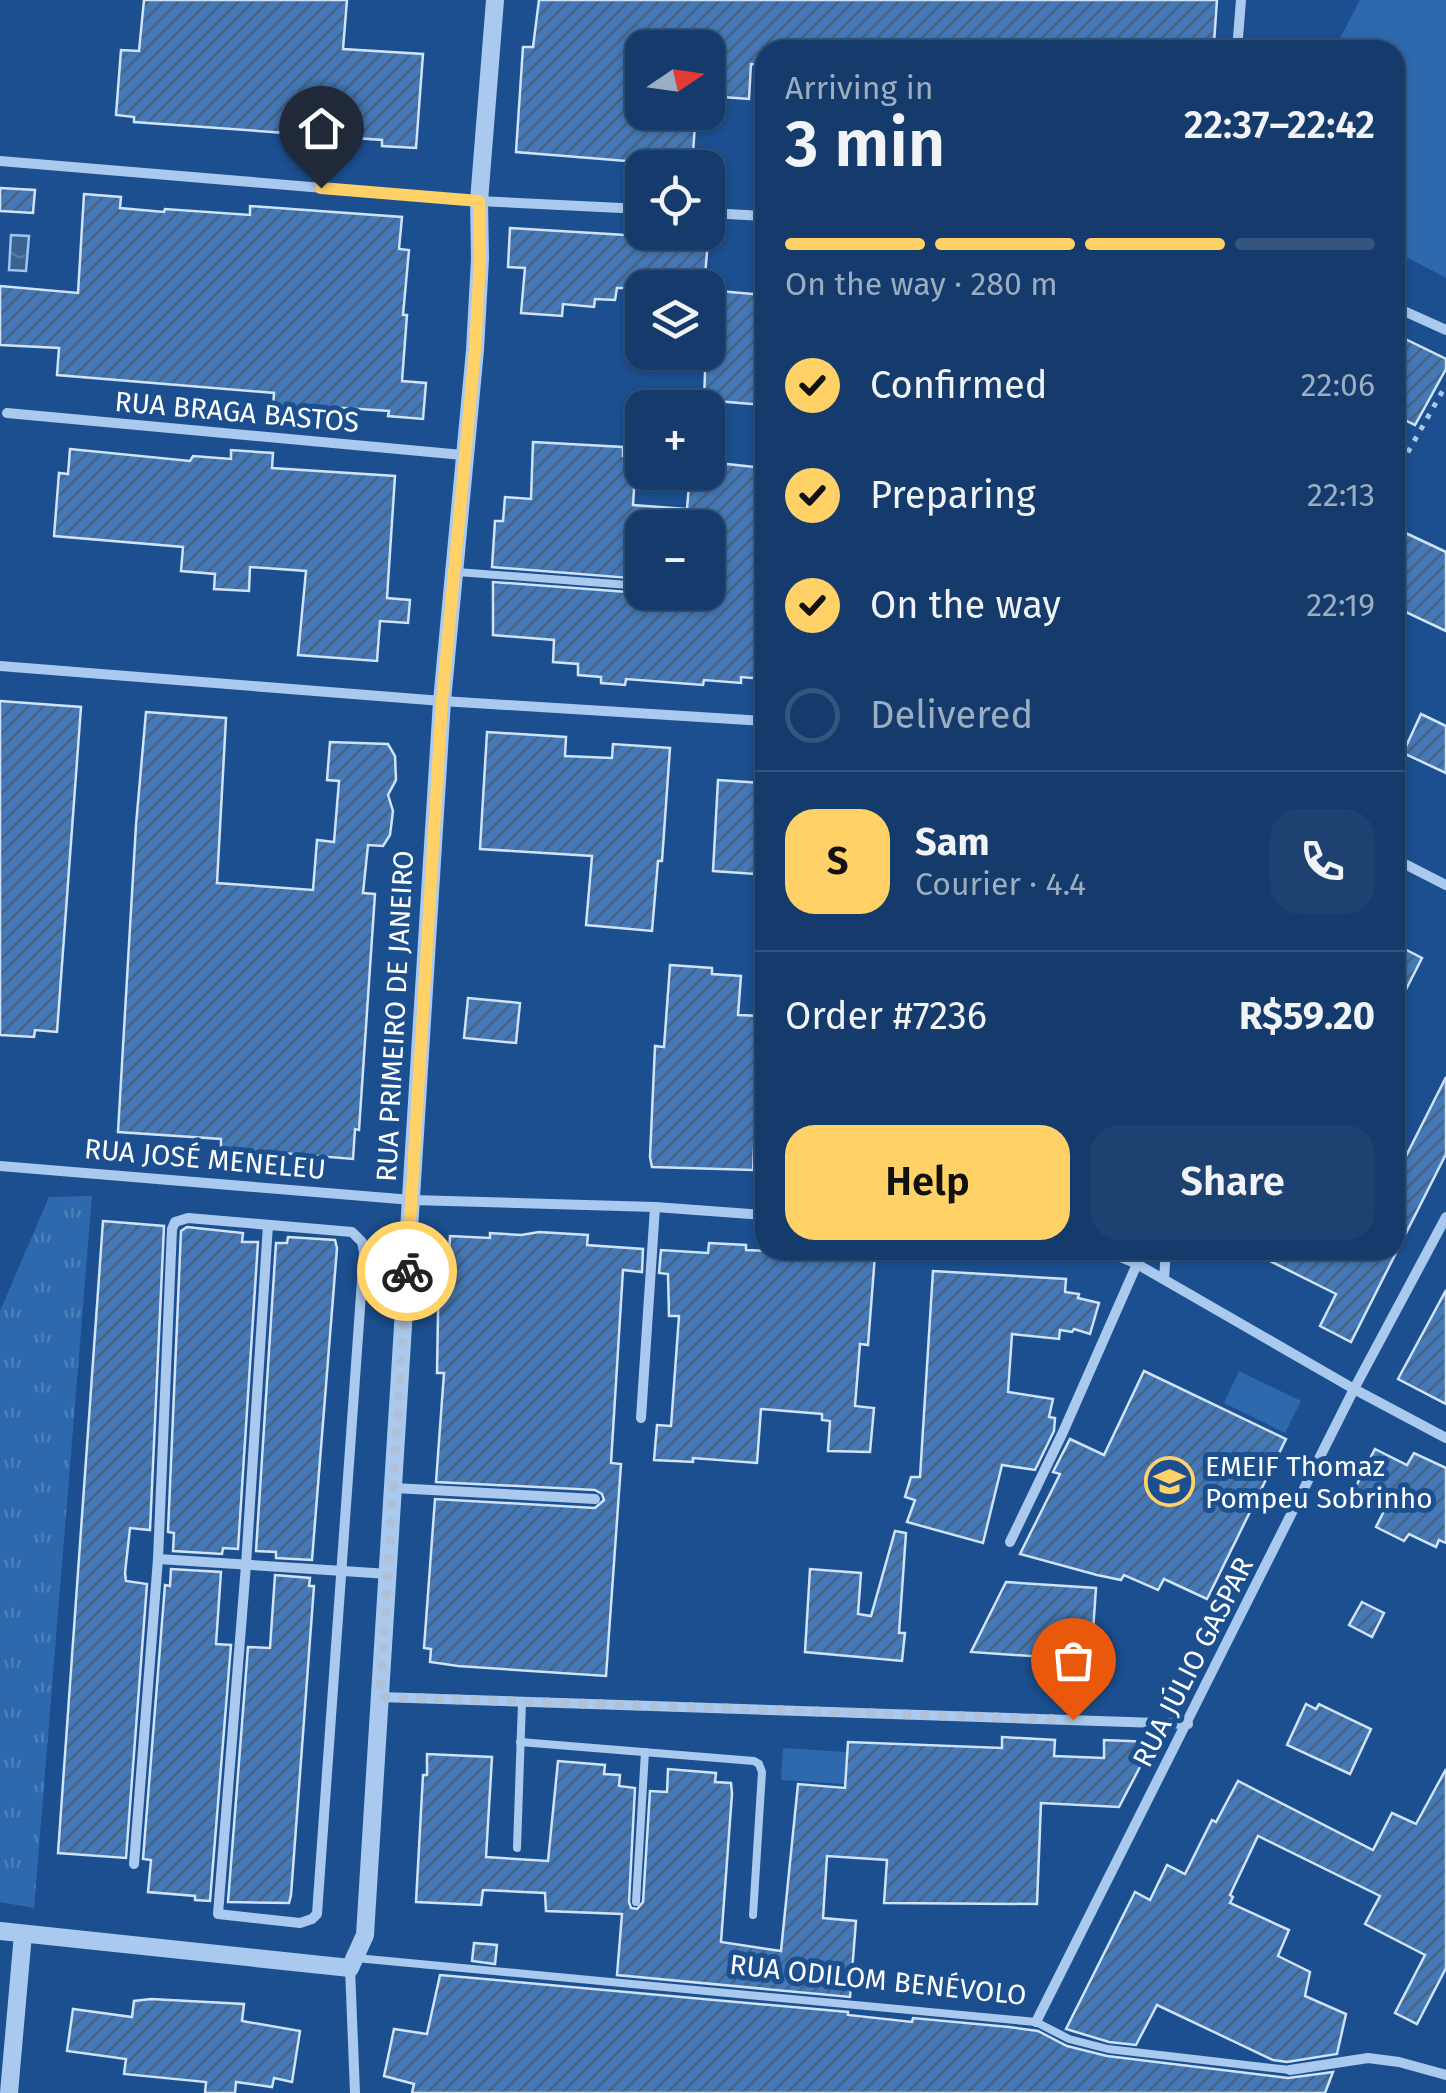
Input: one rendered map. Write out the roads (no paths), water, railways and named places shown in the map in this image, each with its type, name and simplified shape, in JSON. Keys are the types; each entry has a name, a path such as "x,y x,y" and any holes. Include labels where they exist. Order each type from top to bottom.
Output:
{"street":[{"name":"RUA PRIMEIRO DE JANEIRO","path":"355,2093 353,1963 367,1922 442,701 476,332 479,201 495,0"},
{"path":"1238,40 1241,0"},
{"path":"0,161 479,201 625,208"},
{"path":"725,214 755,215"},
{"path":"1405,312 1446,330"},
{"name":"RUA BRAGA BASTOS","path":"7,413 463,455"},
{"path":"0,666 442,701 755,720"},
{"path":"1405,865 1446,884"},
{"name":"RUA JOSÉ MENELEU","path":"0,1166 412,1200 655,1207 755,1214"},
{"path":"641,1418 655,1207"},
{"name":"RUA JÚLIO GASPAR","path":"1036,2022 1354,1389 1446,1216"},
{"path":"134,1864 158,1559 172,1229 175,1222 188,1218 352,1232 362,1242 364,1252 317,1914 300,1923 218,1914 268,1225"},
{"path":"1127,1260 1446,1438"},
{"path":"1164,1279 1165,1260"},
{"path":"1010,1542 1136,1264"},
{"path":"394,1488 595,1499"},
{"path":"158,1559 389,1574"},
{"path":"380,1697 1188,1724"},
{"name":"RUA ODILOM BENÉVOLO","path":"0,1931 353,1963"},
{"path":"9,2093 23,1934"},
{"name":"RUA ODILOM BENÉVOLO","path":"1290,2070 1368,2058 1446,2075"}],"lane":[{"path":"453,571 625,585"},
{"path":"517,1848 522,1702"},
{"path":"520,1742 760,1764 753,1915"},
{"path":"636,1902 645,1752"},
{"name":"RUA ODILOM BENÉVOLO","path":"353,1963 1036,2022 1069,2040 1108,2049 1290,2070"}],"water":[{"path":"11,235 29,236 26,271 9,270"}],"place":[{"name":"EMEIF Thomaz Pompeu Sobrinho","path":"1170,1482"}]}
